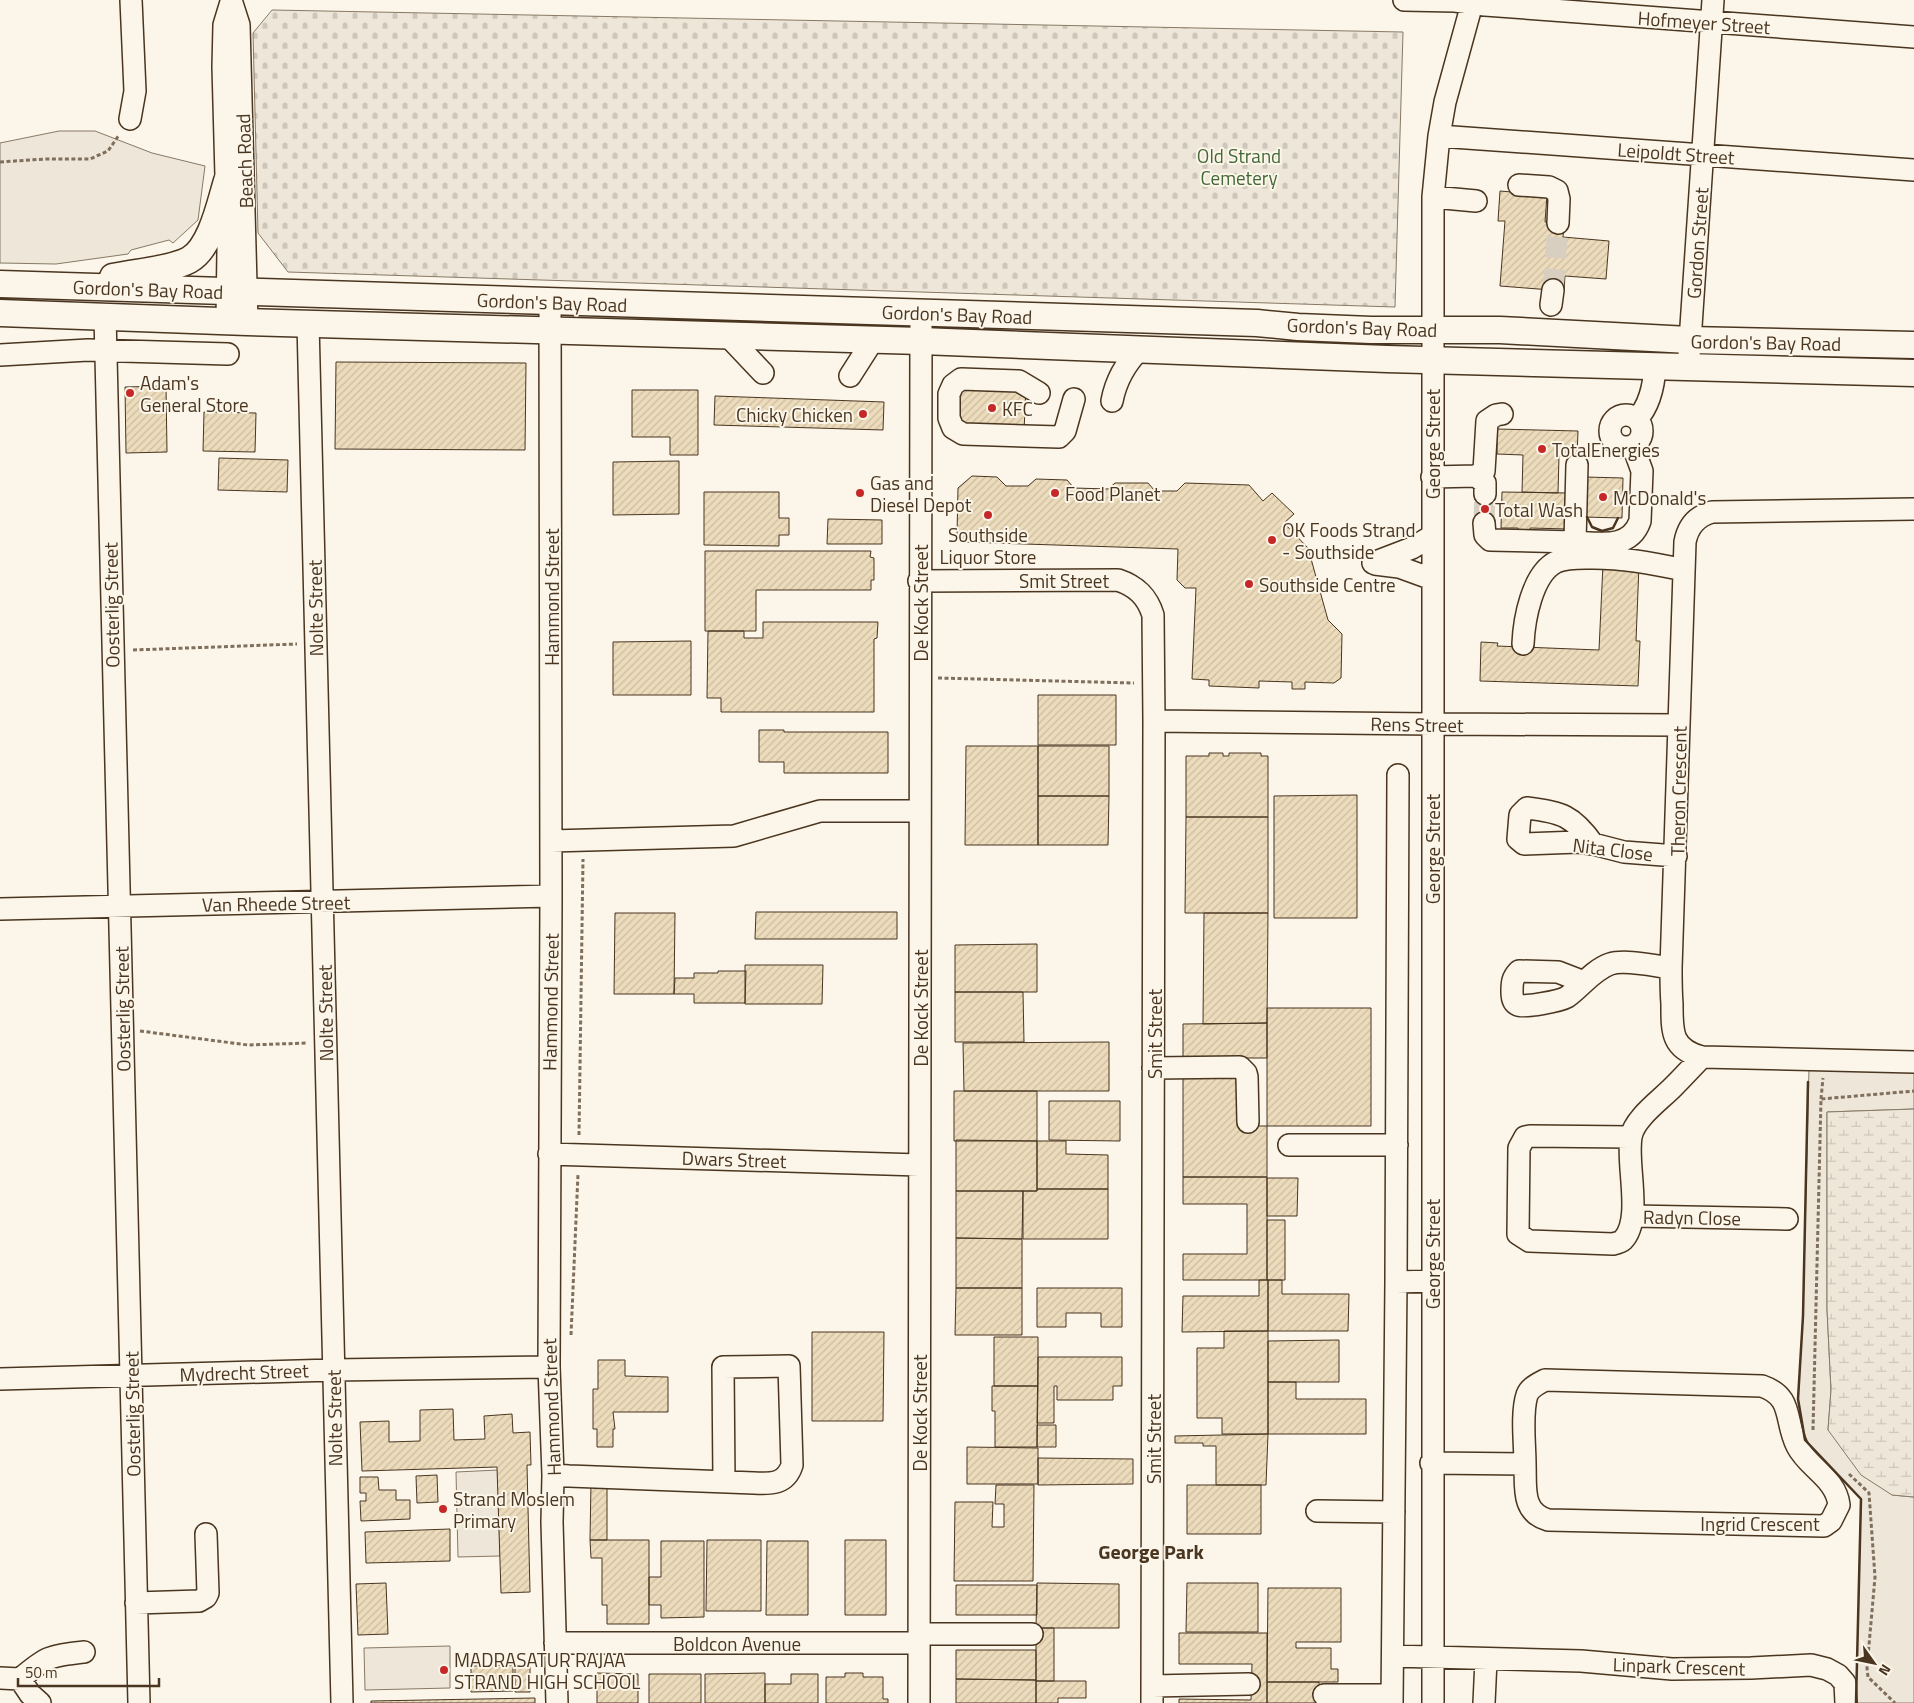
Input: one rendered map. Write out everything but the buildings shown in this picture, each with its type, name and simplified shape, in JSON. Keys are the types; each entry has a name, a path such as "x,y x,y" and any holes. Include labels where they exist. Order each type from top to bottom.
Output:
{"main road":[{"path":"82,286 113,276 172,266 190,259 203,246 211,230 228,181"},
{"name":"Gordon's Bay Road","path":"0,284 1257,323 1371,330 1500,330 1689,340 1914,346"},
{"name":"Gordon's Bay Road","path":"0,312 237,321 921,341 1432,360 1914,373"}],"street":[{"path":"130,119 136,91 131,0"},
{"name":"Hofmeyer Street","path":"1404,0 1472,2 1711,23 1914,36"},
{"name":"Gordon Street","path":"1688,367 1713,0"},
{"name":"Beach Road","path":"231,1 224,25 223,68 228,181 237,292"},
{"name":"Beach Road","path":"231,1 240,24 237,321"},
{"name":"George Street","path":"1433,1703 1431,1658 1432,197 1445,102 1472,2"},
{"name":"Leipoldt Street","path":"1439,136 1914,170"},
{"path":"1519,185 1549,187 1557,191 1559,199 1558,223"},
{"path":"1432,197 1476,201"},
{"name":"Hammond Street","path":"550,301 551,896 549,1367 557,1703"},
{"name":"De Kock Street","path":"919,1703 919,581 921,313"},
{"name":"Oosterlig Street","path":"104,316 139,1703"},
{"name":"Nolte Street","path":"308,323 342,1703"},
{"path":"728,336 763,374"},
{"path":"850,376 873,340"},
{"path":"1112,400 1120,376 1132,357 1140,349"},
{"path":"0,355 88,350 228,354"},
{"path":"1484,523 1485,535 1490,540 1619,543 1631,537 1640,521 1642,472 1633,446 1638,442 1642,430 1641,424 1637,419 1643,413 1653,387 1655,366"},
{"path":"1038,393 1019,381 961,379 953,385 949,394 950,423 958,432 963,434 1059,437 1065,431 1074,399"},
{"path":"1432,477 1481,485 1484,471 1487,421 1496,414 1502,414"},
{"path":"1575,542 1577,465"},
{"name":"Theron Crescent","path":"1914,509 1712,512 1697,518 1689,530 1685,542 1671,968 1673,1034 1680,1046 1686,1051 1702,1057 1914,1062"},
{"path":"1432,536 1412,548 1373,563 1399,567 1432,579"},
{"path":"1523,644 1528,607 1536,586 1544,570 1556,562 1570,558 1622,558 1684,570"},
{"name":"Smit Street","path":"919,581 1107,579 1128,583 1144,596 1153,615 1152,1694"},
{"name":"Rens Street","path":"1154,721 1679,725"},
{"name":"George Street","path":"1392,1699 1398,775"},
{"name":"Nita Close","path":"1593,844 1580,826 1569,818 1553,812 1528,808 1520,815 1517,835 1520,842 1528,844 1578,842 1624,852 1676,856"},
{"path":"551,841 734,836 820,810 920,811"},
{"name":"Van Rheede Street","path":"0,909 551,896"},
{"path":"1398,902 1432,903"},
{"path":"1584,982 1558,972 1519,971 1512,980 1512,997 1514,1002 1522,1006 1565,998 1602,968 1611,964 1622,963 1671,968"},
{"path":"1633,1216 1627,1234 1622,1241 1613,1244 1529,1241 1522,1238 1517,1231 1518,1148 1525,1137 1530,1136 1631,1137 1633,1130 1640,1121 1702,1057"},
{"path":"1154,1068 1240,1067 1244,1070 1247,1077 1248,1122"},
{"name":"Radyn Close","path":"1631,1137 1633,1216 1787,1218"},
{"path":"1289,1146 1397,1145"},
{"name":"Dwars Street","path":"549,1154 919,1164"},
{"path":"1396,1282 1432,1281"},
{"path":"553,1475 724,1482 773,1484 780,1482 790,1472 792,1465 789,1366 723,1367 724,1482"},
{"name":"Mydrecht Street","path":"0,1379 334,1370 549,1367"},
{"name":"Ingrid Crescent","path":"1545,1380 1762,1386 1778,1394 1784,1402 1797,1446 1835,1489 1840,1504 1831,1521 1824,1526 1548,1520 1532,1512 1528,1504 1525,1464 1525,1410 1527,1394 1534,1386 1545,1380"},
{"path":"1432,1463 1525,1464"},
{"path":"1317,1511 1394,1512"},
{"path":"136,1603 199,1601 206,1597 208,1593 206,1534"},
{"name":"Boldcon Avenue","path":"555,1644 919,1639 1032,1634"},
{"path":"40,1703 10,1678 49,1657 84,1652"},
{"name":"Linpark Crescent","path":"1393,1656 1486,1660 1581,1661 1672,1669 1811,1665 1828,1668 1838,1675 1845,1683 1846,1703"},
{"path":"1484,1703 1486,1660"},
{"path":"1152,1694 1249,1684"},
{"path":"1324,1694 1392,1699"}],"path":[{"path":"0,162 90,159 108,151 130,119"},
{"path":"113,651 316,643"},
{"path":"920,678 1133,682 1138,690"},
{"path":"571,1341 579,1155 583,841"},
{"path":"122,1029 248,1045 325,1043"},
{"path":"1813,1438 1821,1100 1914,1091"},
{"path":"1848,1472 1869,1493 1876,1577 1867,1668 1868,1676 1895,1703"}],"green space":[{"name":"Old Strand Cemetery","path":"272,10 1403,32 1395,307 288,272 258,233 253,33"},
{"path":"59,131 95,131 152,153 205,166 198,220 173,243 169,240 131,250 128,254 56,264 0,263 0,143"},
{"path":"1809,1068 1914,1070 1914,1109 1827,1112 1827,1309 1831,1390 1828,1430 1892,1495 1914,1497 1914,1703 1856,1703 1861,1499 1805,1440 1798,1399 1803,1316"},
{"path":"1914,1109 1914,1497 1892,1495 1861,1475 1828,1430 1831,1390 1827,1309 1827,1112"},
{"path":"498,1470 500,1556 458,1557 456,1472"},
{"path":"450,1646 450,1688 365,1690 364,1648"}],"tunnel":[{"path":"1553,290 1558,223"},
{"path":"1484,523 1485,494"}],"wall":[{"path":"1587,517 1592,527 1602,531 1613,528 1618,518"},
{"path":"1808,1082 1803,1316 1798,1399 1805,1440 1861,1499 1856,1703"}],"place":[{"name":"Adam's General Store","path":"130,393"},
{"name":"KFC","path":"992,408"},
{"name":"Chicky Chicken","path":"863,414"},
{"name":"TotalEnergies","path":"1542,449"},
{"name":"Gas and Diesel Depot","path":"860,493"},
{"name":"Food Planet","path":"1055,493"},
{"name":"McDonald's","path":"1603,497"},
{"name":"Total Wash","path":"1485,509"},
{"name":"Southside Liquor Store","path":"988,515"},
{"name":"OK Foods Strand - Southside","path":"1272,540"},
{"name":"Southside Centre","path":"1249,584"},
{"name":"Strand Moslem Primary","path":"443,1509"},
{"name":"MADRASATUR RAJAA STRAND HIGH SCHOOL","path":"444,1670"}],"district":[{"name":"George Park","path":"1151,1551"}]}
